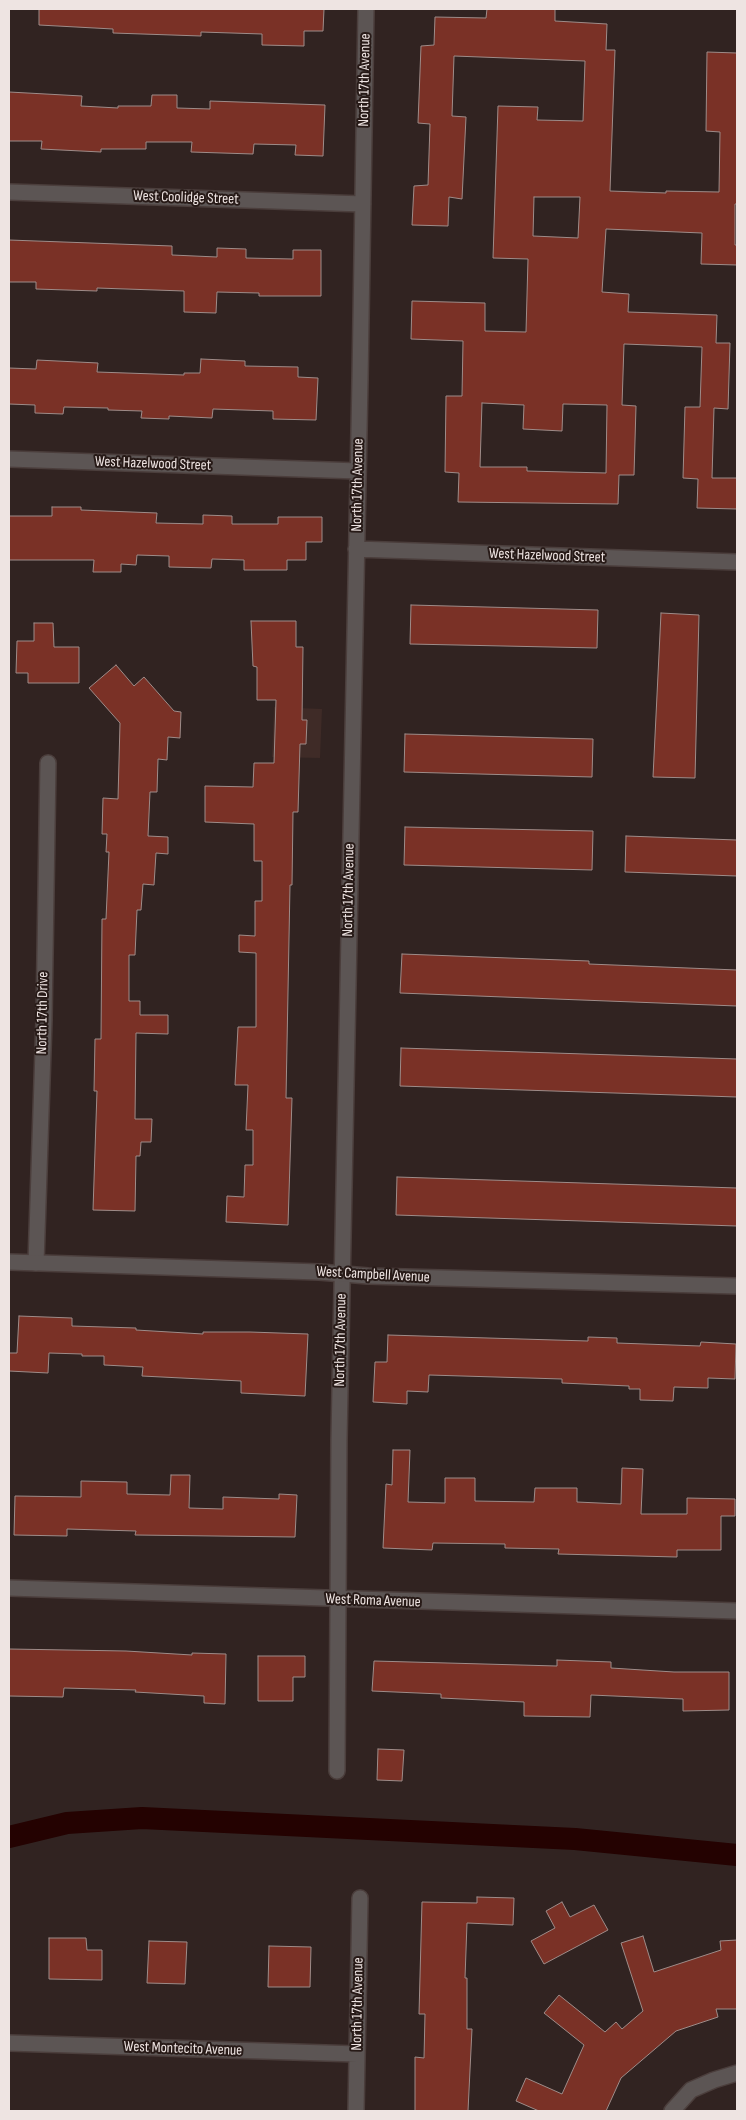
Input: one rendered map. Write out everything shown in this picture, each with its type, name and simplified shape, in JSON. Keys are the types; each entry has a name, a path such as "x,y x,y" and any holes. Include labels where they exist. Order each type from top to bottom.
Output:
{"street":[{"name":"North 17th Avenue","path":"337,1771 342,1274 366,9"},
{"name":"West Coolidge Street","path":"9,192 362,204"},
{"name":"West Hazelwood Street","path":"9,459 358,471"},
{"name":"West Hazelwood Street","path":"356,549 737,562"},
{"name":"North 17th Drive","path":"36,1263 44,1020 48,763"},
{"name":"West Campbell Avenue","path":"9,1262 737,1286"},
{"name":"West Roma Avenue","path":"9,1588 338,1600 737,1611"},
{"name":"North 17th Avenue","path":"356,2111 360,1898"},
{"name":"West Montecito Avenue","path":"9,2043 357,2054"},
{"path":"672,2111 690,2090 737,2073"}],"shaded area":[{"path":"274,707 322,709 320,758 272,757"}],"building":[{"path":"39,9 324,9 323,31 304,31 304,46 262,45 262,34 201,32 201,36 113,33 113,29 39,25"},
{"path":"487,9 555,9 555,21 607,24 606,50 615,50 610,191 719,192 720,132 706,131 707,52 737,53 737,204 735,204 735,245 737,245 737,265 701,264 702,233 606,229 602,292 629,294 628,312 717,315 716,343 730,343 728,409 714,408 712,478 737,478 737,509 697,508 698,479 683,478 685,407 700,407 702,347 624,344 622,405 636,406 634,475 619,475 618,504 458,502 459,473 445,472 446,396 462,396 463,341 411,339 412,301 485,303 485,331 526,332 528,259 493,258 498,106 538,107 537,120 583,121 585,61 454,56 452,116 466,117 462,199 449,197 448,226 412,225 414,186 428,185 430,124 418,123 421,46 434,45 435,17 486,18","holes":["534,197 580,197 578,238 533,236","482,403 524,405 523,429 562,431 563,404 607,405 606,473 527,471 527,467 480,467"]},
{"path":"9,92 82,96 81,106 118,108 118,106 151,106 152,95 177,95 177,108 210,109 210,101 325,105 323,156 295,155 296,145 254,144 253,154 191,152 192,142 146,142 146,149 101,149 101,152 41,149 42,141 9,141"},
{"path":"9,240 172,246 172,255 217,257 217,248 246,249 246,258 293,259 293,250 321,250 321,296 259,296 259,293 217,292 216,313 184,312 184,291 97,288 97,291 36,289 36,282 9,282"},
{"path":"201,359 245,361 245,366 298,367 298,377 318,378 316,420 273,419 273,411 213,409 212,418 169,416 169,419 141,418 142,411 108,410 108,408 64,407 63,414 35,413 35,405 9,404 9,368 36,369 37,360 98,363 97,372 184,375 184,373 200,373"},
{"path":"52,507 81,507 81,510 157,513 156,523 203,524 203,515 232,516 232,524 278,524 278,517 322,517 322,542 306,542 306,560 287,560 287,570 244,570 244,560 212,559 211,568 169,567 169,556 137,555 136,565 121,564 121,572 93,572 94,560 9,560 9,516 52,516"},
{"path":"411,605 598,610 597,648 410,644"},
{"path":"661,613 699,615 695,778 653,777"},
{"path":"251,621 296,621 296,647 303,647 302,720 307,720 306,744 300,744 298,812 293,812 292,885 290,885 286,1098 292,1098 288,1225 226,1222 227,1196 244,1197 245,1165 253,1165 253,1130 246,1130 248,1085 235,1085 238,1027 256,1027 256,953 239,952 239,935 255,936 255,901 262,901 262,861 254,861 254,824 205,822 205,786 253,787 254,763 274,763 276,700 257,700 257,667 253,666"},
{"path":"34,623 53,623 54,647 79,647 79,683 28,683 28,673 16,673 17,641 34,641"},
{"path":"116,665 134,686 144,677 174,711 181,712 180,738 168,737 167,760 158,759 157,792 150,792 148,836 168,837 168,854 156,853 154,885 143,884 141,910 137,910 135,955 129,955 129,1001 140,1001 140,1015 168,1015 168,1034 136,1033 135,1119 152,1119 151,1142 141,1142 140,1156 136,1156 135,1211 93,1210 97,1091 94,1091 95,1039 101,1039 102,919 106,919 109,852 106,852 107,834 102,834 103,798 118,799 120,723 89,688"},
{"path":"405,734 593,739 592,777 404,772"},
{"path":"405,827 593,831 592,870 404,865"},
{"path":"626,836 737,840 737,876 625,872"},
{"path":"402,954 589,961 589,964 737,970 737,1006 400,993"},
{"path":"401,1048 737,1059 737,1097 400,1086"},
{"path":"397,1177 737,1188 737,1226 396,1215"},
{"path":"19,1316 72,1318 72,1326 136,1328 136,1330 203,1334 203,1332 250,1332 308,1334 305,1396 241,1393 241,1381 142,1376 143,1367 104,1365 104,1356 82,1356 82,1354 49,1353 48,1373 9,1371 9,1353 17,1353"},
{"path":"388,1335 588,1341 588,1337 617,1338 617,1343 700,1346 701,1342 736,1344 735,1379 708,1378 708,1388 674,1387 673,1401 640,1400 640,1389 629,1389 629,1386 562,1383 562,1379 429,1375 428,1392 407,1391 407,1404 373,1402 375,1362 387,1362"},
{"path":"393,1450 410,1450 408,1502 445,1503 445,1478 475,1478 475,1501 534,1502 535,1488 577,1488 577,1502 621,1504 622,1468 643,1469 641,1514 687,1514 687,1498 735,1499 735,1516 721,1516 721,1550 677,1550 677,1557 558,1554 559,1549 505,1548 505,1544 433,1543 432,1550 383,1548 386,1484 392,1485"},
{"path":"171,1475 190,1475 189,1508 223,1509 223,1497 279,1499 279,1494 297,1495 295,1537 135,1535 136,1531 67,1529 67,1536 14,1535 15,1496 81,1497 81,1481 127,1482 127,1494 170,1495"},
{"path":"9,1649 126,1651 192,1655 192,1653 226,1654 225,1704 204,1703 204,1696 135,1692 136,1690 64,1688 63,1697 9,1696"},
{"path":"258,1656 305,1656 305,1677 293,1677 293,1701 258,1701"},
{"path":"557,1660 611,1662 611,1668 674,1672 729,1672 729,1710 683,1711 683,1699 591,1695 590,1717 524,1716 524,1702 441,1698 441,1694 372,1691 374,1661 557,1666"},
{"path":"378,1749 404,1750 402,1781 377,1780"},
{"path":"477,1897 514,1898 513,1925 467,1923 465,1978 467,1978 467,2029 472,2029 468,2111 415,2111 415,2057 424,2058 425,2014 419,2014 422,1902 477,1903"},
{"path":"562,1902 570,1917 594,1905 608,1930 544,1964 531,1941 555,1928 546,1911"},
{"path":"643,1936 654,1972 721,1950 720,1941 737,1940 737,2009 716,2009 718,2017 676,2031 621,2078 606,2111 539,2111 516,2101 526,2078 562,2094 584,2045 544,2013 559,1995 605,2032 616,2022 622,2029 643,2011 621,1943"},
{"path":"49,1938 86,1938 87,1950 102,1950 102,1980 49,1979"},
{"path":"149,1941 187,1942 185,1984 147,1983"},
{"path":"269,1946 311,1947 310,1987 268,1987"}],"waterway":[{"path":"9,1837 67,1823 142,1818 575,1839 737,1855"}]}
